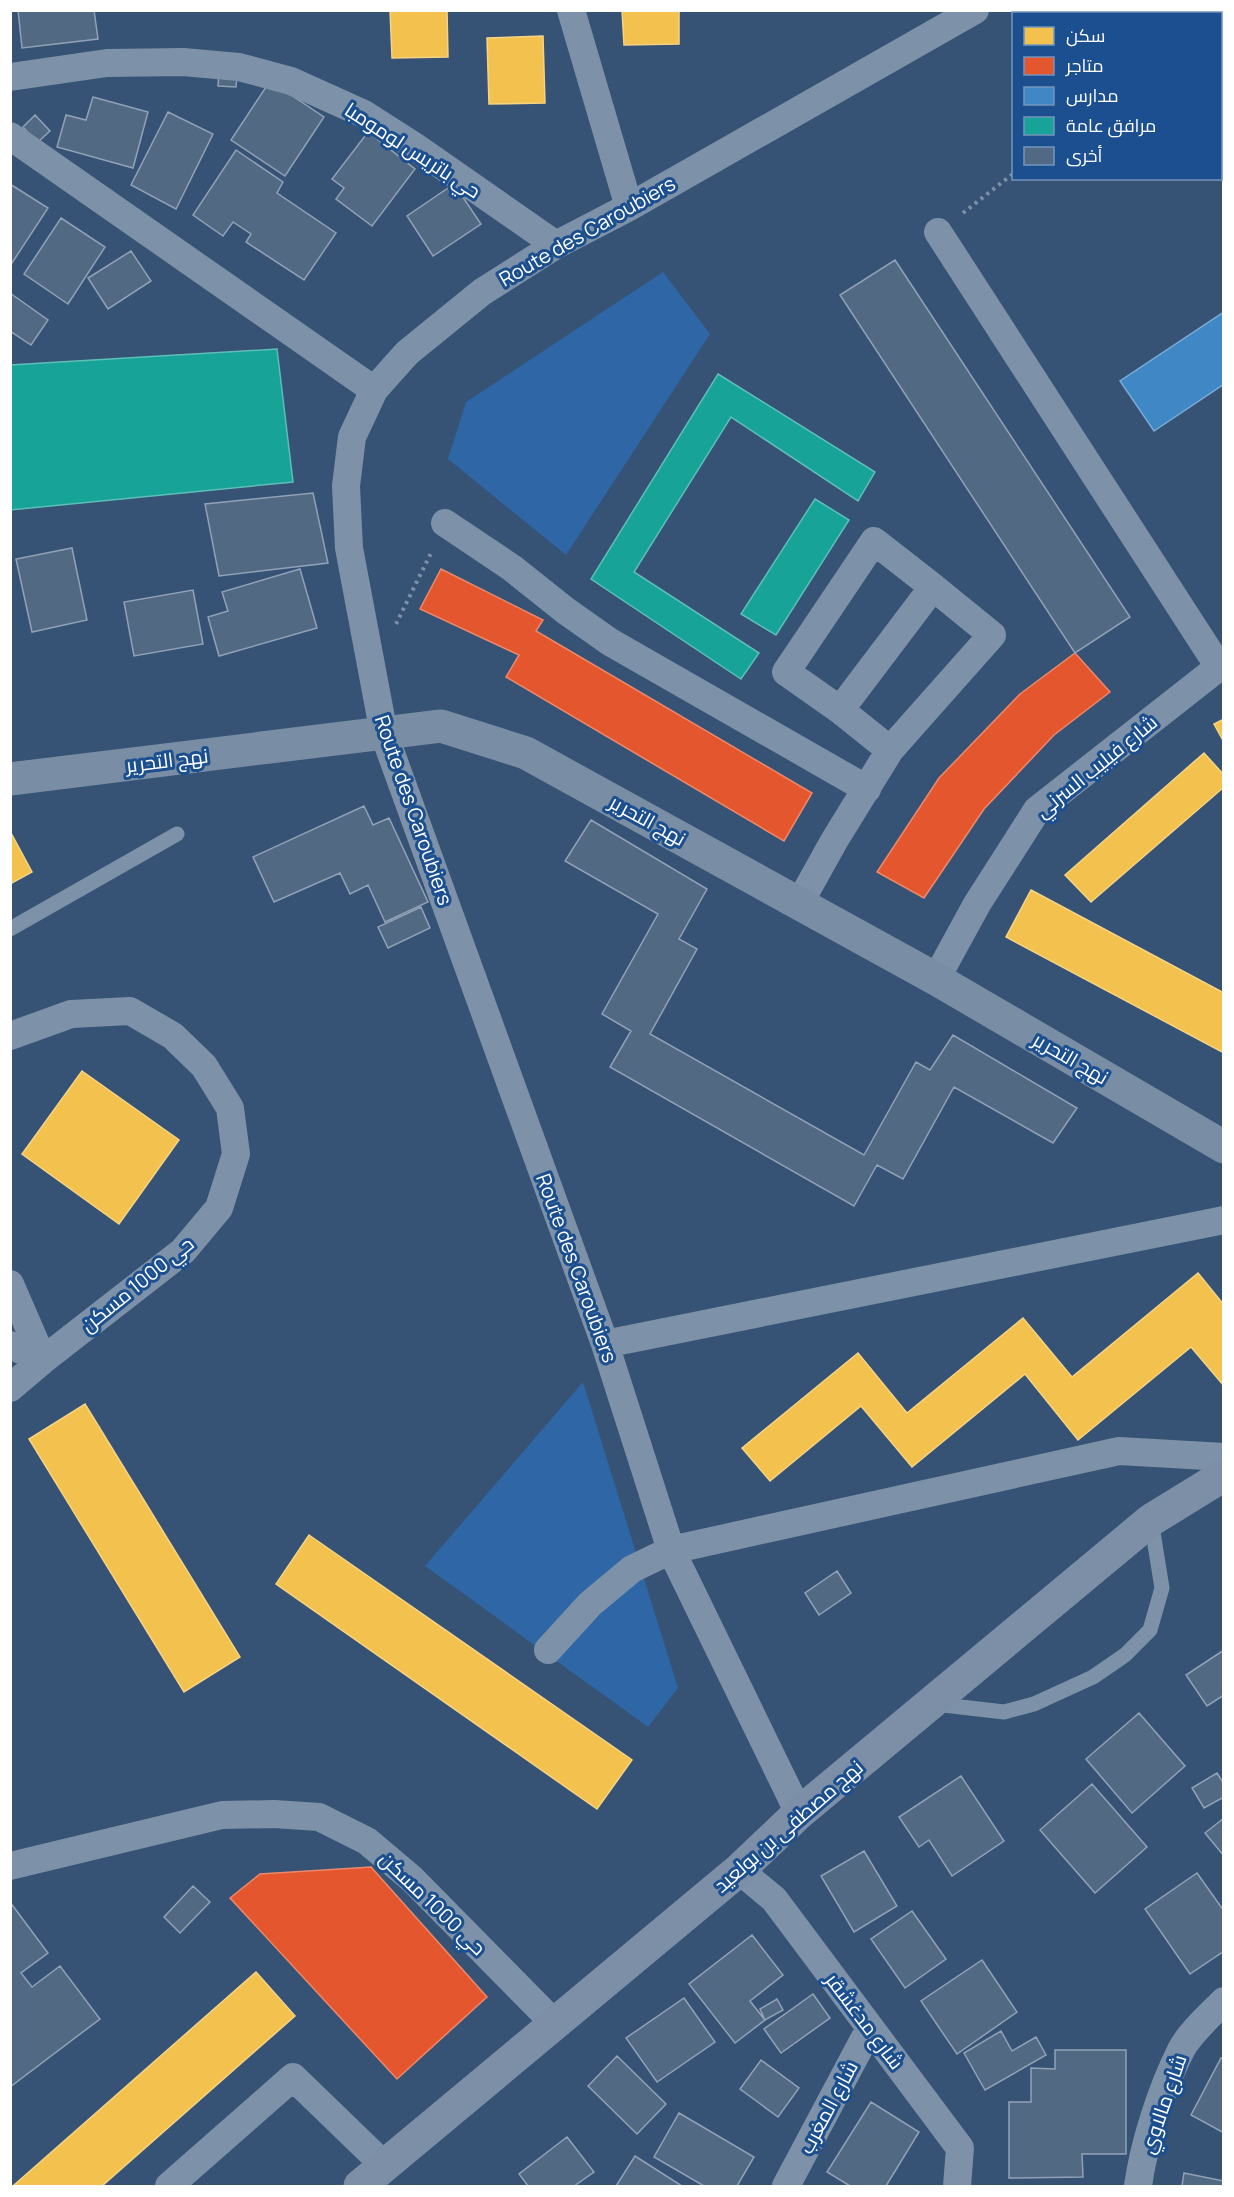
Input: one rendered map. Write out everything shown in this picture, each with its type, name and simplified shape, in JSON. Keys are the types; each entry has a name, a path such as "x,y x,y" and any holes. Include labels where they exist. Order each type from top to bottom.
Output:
{"main road":[{"name":"نهج مصطفى بن بولعيد","path":"360,2187 739,1870 799,1814 1151,1520 1224,1475"}],"street":[{"path":"571,10 629,207"},
{"name":"Route des Caroubiers","path":"799,1814 671,1550 606,1344 384,734 349,548 346,486 352,437 374,390 407,353 482,292 556,245 629,207 975,10"},
{"name":"حي باتريس لومومبا","path":"10,77 107,63 183,62 239,67 291,81 364,114 556,245"},
{"path":"10,135 374,390"},
{"path":"938,232 1221,667"},
{"path":"445,523 512,568 610,642 867,789"},
{"path":"799,904 890,750 992,635 874,541 786,672 840,710 890,750"},
{"path":"840,710 933,587"},
{"name":"شارع فيليب السرني","path":"936,980 977,904 1037,810 1221,667"},
{"name":"نهج التحرير","path":"10,779 441,726 526,753 936,980 1224,1147"},
{"name":"حي 1000 مسكن","path":"10,1036 70,1014 130,1011 173,1036 204,1066 230,1108 236,1154 219,1208 183,1251 10,1388"},
{"path":"606,1344 1224,1220"},
{"path":"10,1284 43,1360"},
{"path":"10,1345 43,1360"},
{"path":"548,1650 590,1604 632,1569 671,1550 1119,1451 1224,1457"},
{"name":"حي 1000 مسكن","path":"10,1866 222,1815 274,1814 319,1817 367,1841 412,1879 555,2024"},
{"name":"شارع مدغشقر","path":"739,1870 774,1899 960,2148 957,2187"},
{"name":"شارع مالاوي","path":"1138,2187 1140,2170 1157,2110 1182,2048 1224,2001"},
{"name":"شارع المغرب","path":"786,2187 870,2028"},
{"path":"170,2187 293,2077 384,2165"}],"lane":[{"path":"10,928 177,834"},
{"path":"932,1703 1004,1712 1034,1704 1060,1693 1093,1677 1125,1655 1150,1630 1162,1588 1151,1520"}],"path":[{"path":"938,232 1012,175"},
{"path":"364,622 397,624 445,523"}],"shaded area":[{"path":"663,272 710,334 566,555 448,459 466,402"},
{"path":"583,1382 678,1688 648,1727 425,1566"}],"building: سكن":[{"path":"390,10 447,10 448,57 392,58"},
{"path":"622,10 679,10 679,44 624,45"},
{"path":"543,36 545,103 489,104 487,38"},
{"path":"1224,719 1224,742 1214,724"},
{"path":"1204,753 1224,775 1224,787 1091,902 1065,875"},
{"path":"10,831 32,872 10,884"},
{"path":"1031,890 1224,993 1224,1053 1006,937"},
{"path":"82,1071 179,1140 119,1224 22,1154"},
{"path":"1198,1273 1224,1305 1224,1386 1191,1347 1078,1440 1025,1374 912,1467 861,1406 770,1481 742,1448 858,1353 907,1413 1023,1318 1072,1377"},
{"path":"85,1404 240,1657 184,1692 29,1439"},
{"path":"309,1535 632,1760 597,1809 276,1584"},
{"path":"256,1972 295,2016 102,2186 13,2186"}],"building: متاجر":[{"path":"441,569 543,620 536,631 812,793 784,841 506,677 519,655 420,609"},
{"path":"1075,653 1110,692 1054,735 984,809 924,898 877,872 939,778 1020,694"},
{"path":"371,1867 487,1997 397,2079 230,1898 260,1874"}],"building: مدارس":[{"path":"1224,312 1224,384 1154,431 1120,381"}],"building: مرافق عامة":[{"path":"277,349 293,482 10,510 10,365"},
{"path":"718,374 875,472 858,501 731,417 634,572 759,653 741,679 591,579"},
{"path":"815,499 849,520 776,635 741,614"}],"building: أخرى":[{"path":"18,10 94,10 98,39 22,48"},
{"path":"220,55 239,56 236,87 218,86"},
{"path":"270,81 324,117 285,176 231,140"},
{"path":"93,97 148,112 133,168 57,147 66,115 86,120"},
{"path":"168,112 213,134 176,209 131,185"},
{"path":"35,115 50,131 37,143 23,127"},
{"path":"368,132 415,169 372,226 336,199 344,188 332,179"},
{"path":"236,150 283,182 277,193 336,233 304,280 246,242 251,234 233,222 223,236 193,215"},
{"path":"10,184 48,208 10,266"},
{"path":"454,184 481,224 433,256 407,216"},
{"path":"61,218 105,247 68,304 24,274"},
{"path":"131,251 151,281 108,309 88,278"},
{"path":"895,260 1130,617 1075,653 840,295"},
{"path":"10,293 48,320 31,345 10,331"},
{"path":"313,493 328,563 219,576 205,504"},
{"path":"72,548 87,620 32,632 16,559"},
{"path":"300,569 317,628 219,656 208,617 228,611 222,592"},
{"path":"193,590 203,644 134,656 124,602"},
{"path":"364,806 373,825 389,818 428,902 385,922 368,885 350,894 340,873 274,902 253,857"},
{"path":"591,820 707,889 679,939 697,949 650,1034 864,1155 916,1062 930,1070 953,1035 1077,1108 1053,1143 954,1087 903,1179 877,1165 854,1206 610,1067 631,1031 602,1014 658,914 565,861"},
{"path":"421,907 430,928 388,948 378,927"},
{"path":"837,1571 851,1593 819,1615 805,1593"},
{"path":"1224,1650 1224,1695 1207,1706 1186,1675"},
{"path":"1139,1713 1185,1766 1132,1813 1086,1759"},
{"path":"1217,1773 1224,1784 1224,1797 1204,1808 1192,1788"},
{"path":"961,1776 1004,1841 952,1876 929,1840 919,1847 899,1817"},
{"path":"1092,1784 1147,1847 1095,1893 1040,1830"},
{"path":"1224,1818 1224,1856 1205,1833"},
{"path":"864,1851 897,1906 854,1932 821,1876"},
{"path":"1197,1873 1224,1911 1224,1951 1190,1974 1145,1909"},
{"path":"193,1886 210,1902 180,1933 164,1917"},
{"path":"10,1902 48,1953 21,1973 32,1987 60,1966 100,2019 10,2087"},
{"path":"912,1911 946,1959 905,1988 871,1939"},
{"path":"752,1935 783,1975 750,2001 765,2020 735,2043 689,1984"},
{"path":"982,1960 1017,2012 957,2054 921,2001"},
{"path":"813,1994 830,2018 781,2053 764,2029"},
{"path":"684,1998 715,2042 657,2082 626,2038"},
{"path":"777,1999 783,2010 765,2020 760,2009"},
{"path":"1001,2031 1012,2051 1036,2037 1046,2055 985,2090 964,2053"},
{"path":"1055,2050 1126,2050 1126,2154 1082,2154 1083,2177 1009,2178 1009,2102 1031,2102 1031,2068 1055,2069"},
{"path":"617,2056 666,2104 637,2134 588,2086"},
{"path":"1221,2058 1224,2059 1224,2133 1191,2115"},
{"path":"761,2060 799,2088 778,2117 740,2089"},
{"path":"871,2102 919,2132 886,2186 850,2186 827,2172"},
{"path":"679,2113 754,2157 737,2186 704,2186 654,2157"},
{"path":"567,2137 594,2172 574,2186 528,2186 519,2174"},
{"path":"635,2156 682,2186 616,2186"},
{"path":"1184,2173 1224,2181 1224,2186 1182,2186"}]}
